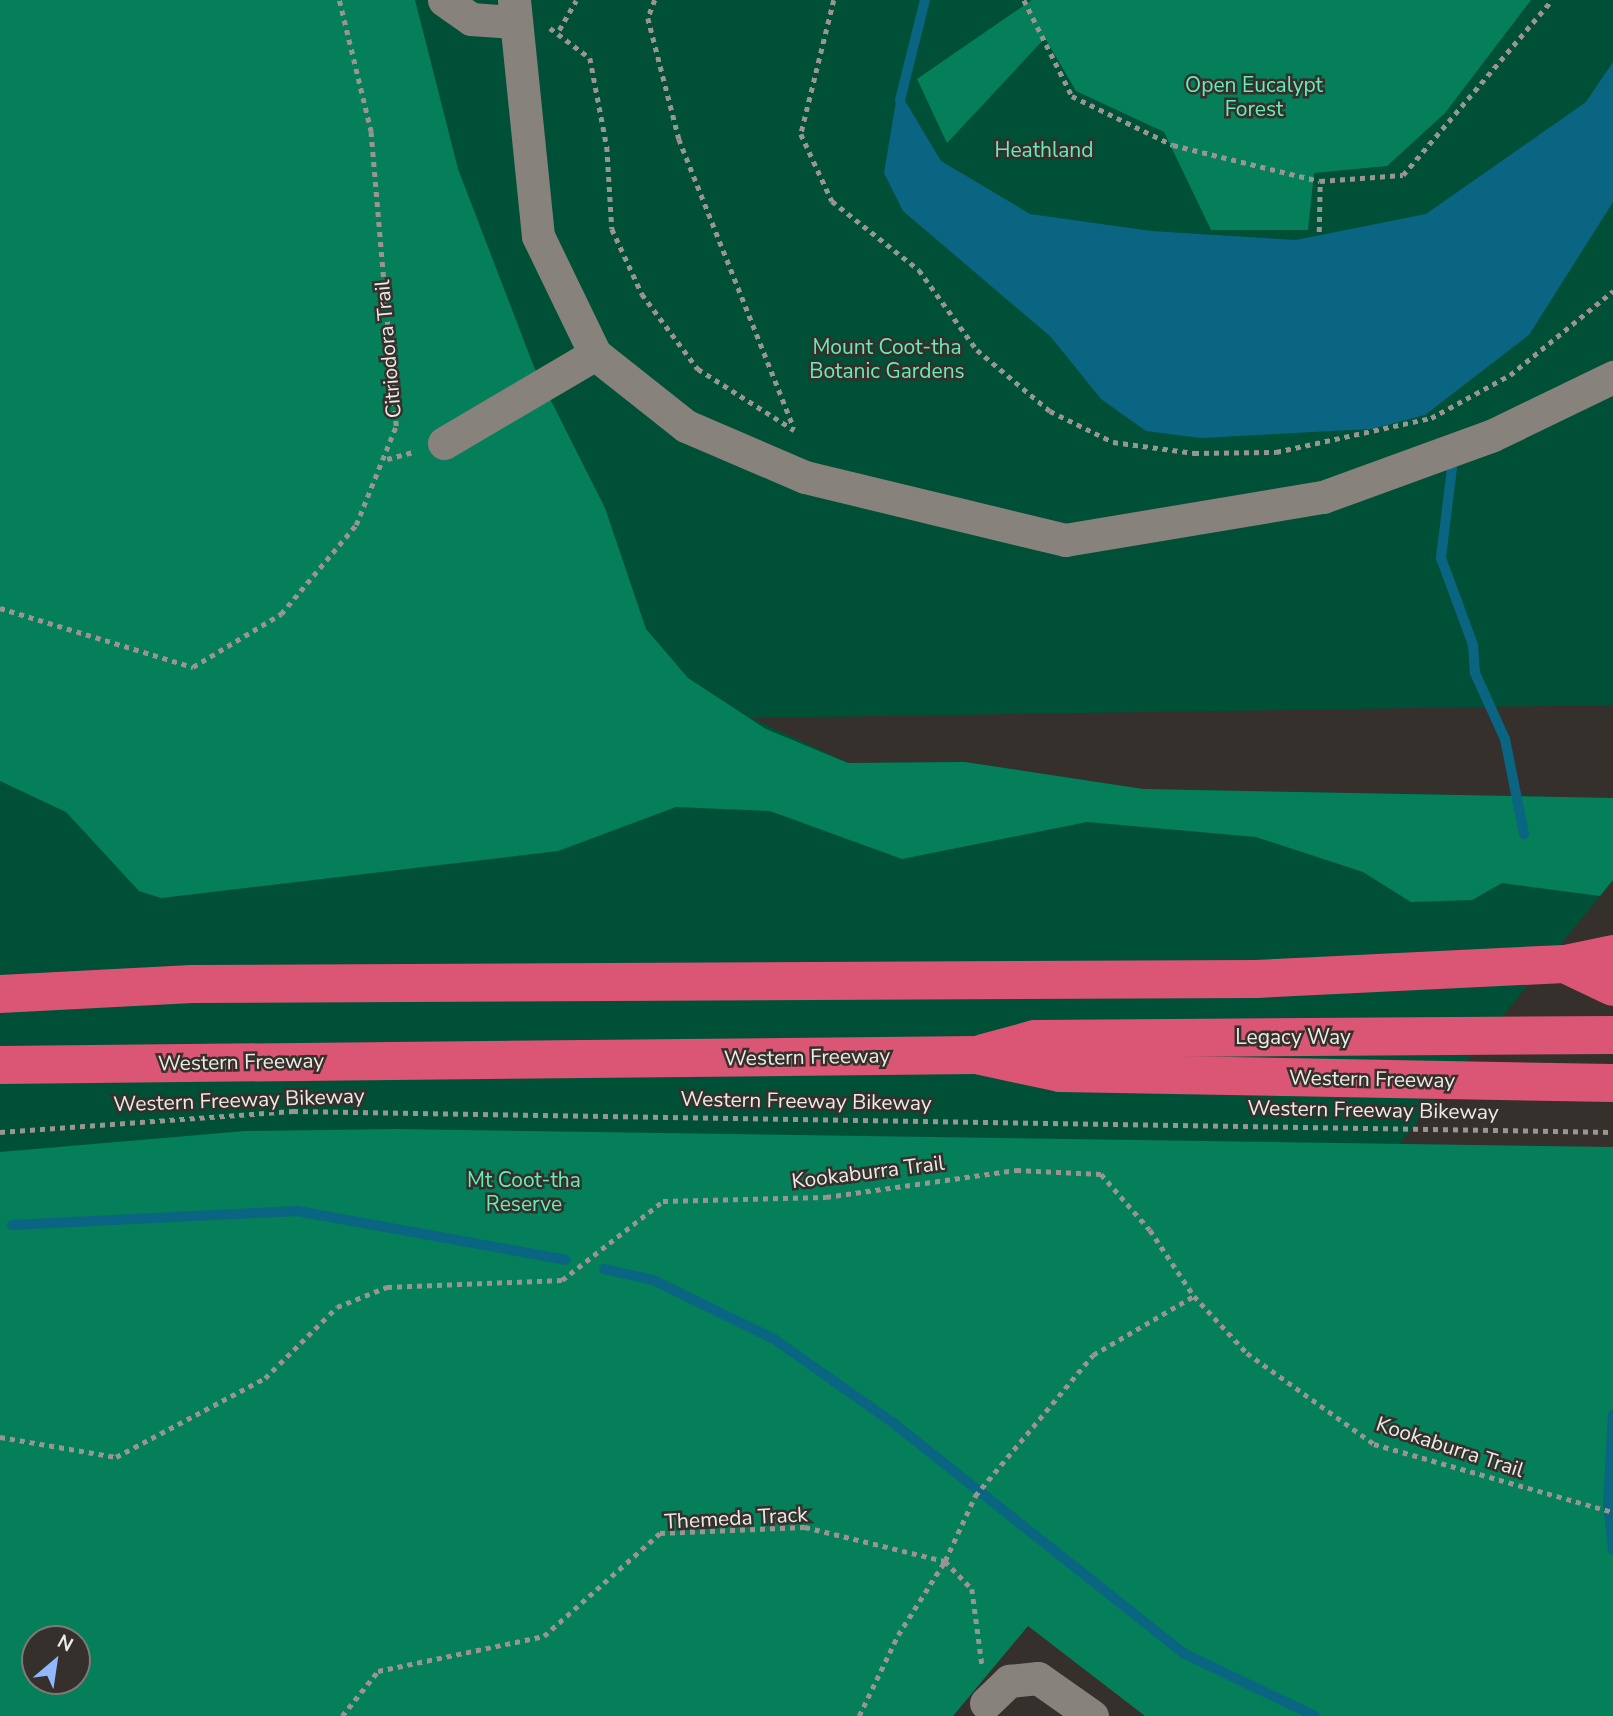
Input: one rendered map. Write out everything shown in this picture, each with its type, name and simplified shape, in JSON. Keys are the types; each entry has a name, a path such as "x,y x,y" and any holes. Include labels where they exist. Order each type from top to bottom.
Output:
{"highway":[{"path":"0,994 192,984 1256,979 1565,964 1613,954"},
{"path":"1565,964 1613,987"},
{"name":"Legacy Way","path":"976,1055 1035,1040 1613,1035"},
{"name":"Western Freeway","path":"0,1065 976,1055 1060,1073 1613,1083"}],"street":[{"path":"444,0 471,19 513,11 538,236 595,354 685,426 804,477 1065,540 1323,497 1491,436 1613,377"},
{"path":"444,443 595,354"},
{"path":"986,1703 1009,1681 1038,1678 1084,1710"}],"path":[{"name":"Citriodora Trail","path":"0,608 193,667 236,647 281,614 356,525 396,426 370,132 339,0"},
{"path":"559,30 576,0"},
{"path":"655,0 648,18 679,139 794,430 804,477"},
{"path":"834,0 801,134 832,201 919,270 977,350 1049,411 1113,442 1194,453 1276,452 1431,418 1510,375 1613,291"},
{"path":"1024,0 1072,96 1173,145 1320,181 1403,175 1552,0"},
{"path":"513,11 559,30 590,58 607,148 612,229 642,294 698,369 794,430"},
{"path":"1319,232 1320,181"},
{"name":"Western Freeway Bikeway","path":"0,1132 306,1111 1613,1132"},
{"name":"Kookaburra Trail","path":"0,1437 116,1457 265,1378 337,1307 387,1287 562,1280 663,1201 825,1197 1016,1170 1101,1174 1150,1230 1194,1296 1247,1353 1374,1444 1595,1509 1613,1511"},
{"path":"859,1716 898,1635 946,1561 975,1496 1093,1355 1194,1296"},
{"name":"Themeda Track","path":"342,1716 378,1671 544,1636 660,1534 805,1527 946,1561"},
{"path":"946,1561 972,1589 986,1703"}],"green space":[{"name":"Mt Coot-tha Reserve","path":"0,0 1613,0 1613,705 751,718 848,763 965,762 1143,789 1613,798 1613,880 1305,1261 1613,1716 1029,1601 0,1716"},
{"path":"0,0 415,0 458,169 534,367 605,508 646,629 688,678 766,729 848,763 965,762 1143,789 1613,798 1613,880 1600,896 1502,883 1472,900 1411,902 1363,872 1256,837 1087,822 902,859 770,811 676,807 558,851 161,898 139,891 66,812 0,781"},
{"name":"Open Eucalypt Forest","path":"1032,0 1531,0 1445,113 1387,166 1314,173 1308,230 1211,230 1164,132 1076,91 1045,38 947,143 917,79"},
{"path":"396,1129 1613,1147 1613,1716 1145,1716 1028,1626 953,1716 0,1716 0,1152 245,1131"}],"water":[{"path":"1613,62 1613,202 1529,335 1425,415 1372,429 1201,438 1146,431 1101,399 1051,337 903,211 884,173 898,89 941,161 1030,214 1151,231 1296,240 1426,214 1586,102"}],"waterway":[{"path":"900,100 925,0"},
{"path":"1452,468 1441,558 1473,645 1475,673 1505,739 1524,834"},
{"path":"12,1225 297,1211 566,1260"},
{"path":"604,1269 653,1280 774,1339 892,1422 1183,1653 1315,1716"},
{"path":"1613,1415 1608,1502 1613,1550"}],"park label":[{"name":"Heathland","path":"1044,150"},
{"name":"Mount Coot-tha Botanic Gardens","path":"887,359"}]}
